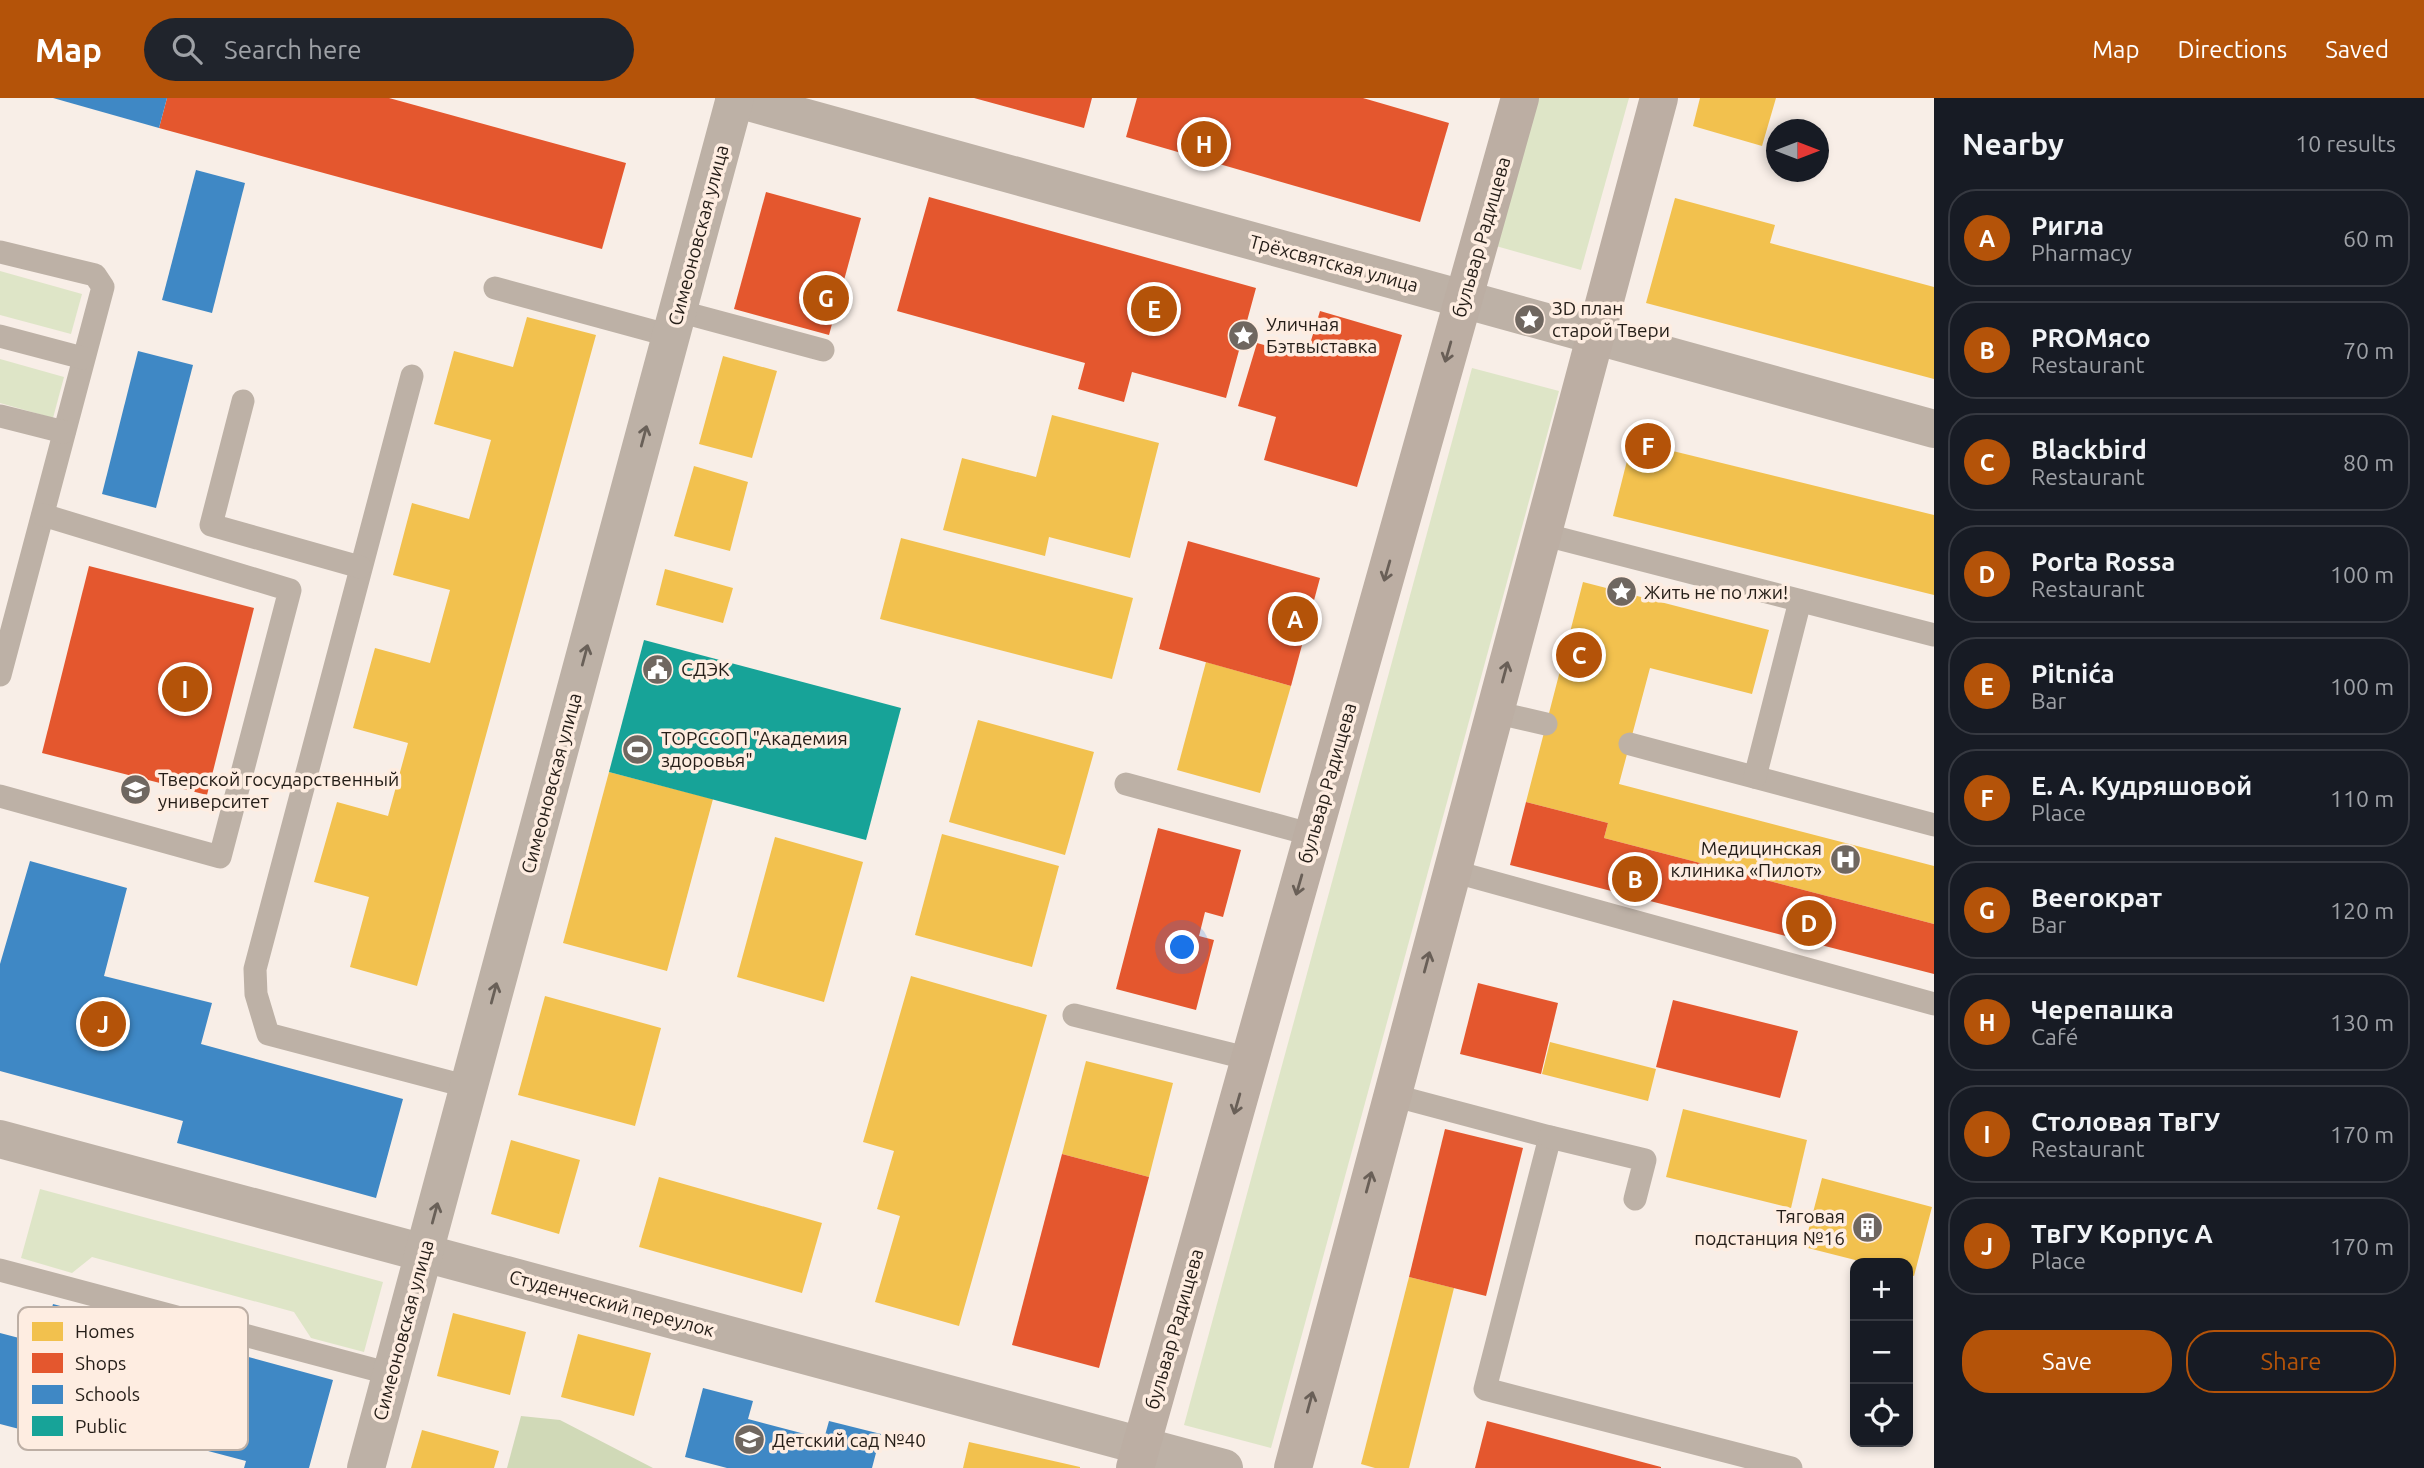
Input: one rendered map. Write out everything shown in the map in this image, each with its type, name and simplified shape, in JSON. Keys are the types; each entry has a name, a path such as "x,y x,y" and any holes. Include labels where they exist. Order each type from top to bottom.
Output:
{"street":[{"name":"Трёхсвятская улица","path":"735,98 1934,429"},
{"name":"Симеоновская улица","path":"366,1468 735,98"},
{"name":"бульвар Радищева","path":"1138,1457 1520,98"},
{"path":"1293,1468 1658,98"},
{"name":"Студенческий переулок","path":"0,1139 424,1253 1138,1457 1224,1468"}],"lane":[{"path":"0,252 97,277 103,292 83,358 0,675"},
{"path":"495,288 823,350"},
{"path":"0,336 83,358"},
{"path":"412,376 255,969 256,994 268,1034 468,1087"},
{"path":"243,401 211,525 360,568"},
{"path":"0,416 64,432"},
{"path":"0,796 220,857 290,590 43,515"},
{"path":"1542,534 1934,635"},
{"path":"1755,777 1800,601"},
{"path":"1494,712 1546,724"},
{"path":"1630,744 1934,825"},
{"path":"1126,784 1313,835"},
{"path":"1451,871 1934,1003"},
{"path":"1074,1015 1250,1059"},
{"path":"1392,1095 1645,1160 1634,1199"},
{"path":"1550,1137 1485,1389 1791,1468"},
{"path":"0,1270 139,1307"},
{"path":"248,1336 391,1374"}],"green space":[{"path":"1538,98 1629,98 1581,270 1496,246"},
{"path":"0,271 82,294 71,334 0,315"},
{"path":"0,359 64,377 53,418 0,403"},
{"path":"1472,368 1559,391 1271,1448 1184,1425"},
{"path":"40,1189 383,1282 364,1352 311,1338 294,1312 92,1257 72,1273 21,1258"},
{"path":"521,1416 560,1420 653,1468 507,1468"}],"building: Homes":[{"path":"1700,98 1776,98 1770,119 1766,119 1762,146 1693,126"},
{"path":"1675,198 1775,225 1770,243 1934,287 1934,379 1646,303"},
{"path":"527,317 596,335 417,986 350,967 369,897 314,882 337,802 388,816 408,743 353,728 375,648 430,663 450,590 393,575 412,503 469,519 491,440 434,424 454,351 513,367"},
{"path":"723,356 777,371 752,458 699,444"},
{"path":"1052,415 1159,443 1130,558 1049,537 1045,556 943,530 962,458 1036,477"},
{"path":"1632,441 1934,515 1934,595 1613,516"},
{"path":"694,466 748,482 730,551 674,536"},
{"path":"901,538 1133,598 1112,679 880,619"},
{"path":"665,569 733,588 723,623 656,605"},
{"path":"1583,582 1769,630 1752,694 1650,668 1619,784 1934,866 1934,924 1604,838 1608,823 1526,802"},
{"path":"1206,662 1291,686 1260,793 1177,770"},
{"path":"978,720 1094,752 1065,855 949,822"},
{"path":"609,772 713,799 667,971 563,943"},
{"path":"942,834 1059,866 1032,967 915,935"},
{"path":"775,837 863,862 824,1002 737,977"},
{"path":"911,976 1047,1015 959,1326 875,1302 900,1216 877,1209 894,1151 863,1142"},
{"path":"545,996 661,1028 635,1126 518,1095"},
{"path":"1550,1042 1656,1069 1648,1101 1542,1074"},
{"path":"1086,1061 1173,1083 1149,1177 1062,1154"},
{"path":"1683,1109 1807,1140 1791,1208 1666,1177"},
{"path":"511,1140 580,1160 559,1234 491,1214"},
{"path":"659,1177 822,1223 802,1293 639,1247"},
{"name":"Тяговая подстанция №16","path":"1822,1178 1932,1207 1914,1276 1913,1258 1850,1259 1804,1247"},
{"path":"1409,1277 1454,1288 1409,1468 1375,1468 1361,1464"},
{"path":"453,1313 526,1332 510,1395 437,1376"},
{"path":"578,1334 651,1353 634,1416 561,1397"},
{"path":"422,1430 499,1451 494,1468 411,1468"},
{"path":"969,1442 1080,1467 1080,1468 963,1468"}],"building: Shops":[{"path":"167,98 389,98 626,163 602,249 159,128"},
{"path":"974,98 1092,98 1084,128"},
{"path":"1137,98 1363,98 1449,123 1420,222 1126,137"},
{"path":"766,192 861,218 829,335 734,309"},
{"path":"929,197 1256,288 1226,398 1132,372 1124,402 1078,389 1085,363 897,311"},
{"path":"1320,311 1402,335 1357,487 1264,460 1276,417 1238,406 1257,343 1306,357"},
{"path":"1188,541 1320,578 1291,686 1159,649"},
{"path":"89,566 254,608 207,795 42,753"},
{"path":"1526,802 1608,823 1604,838 1934,924 1934,974 1510,865"},
{"path":"1158,828 1241,850 1223,917 1205,912 1199,936 1214,940 1196,1010 1116,989"},
{"path":"1478,983 1558,1003 1541,1074 1460,1054"},
{"path":"1673,1000 1798,1031 1780,1098 1656,1067"},
{"path":"1445,1129 1523,1148 1486,1296 1409,1277"},
{"path":"1062,1154 1149,1177 1099,1368 1012,1345"},
{"path":"1487,1421 1661,1467 1661,1468 1475,1468"}],"building: Schools":[{"path":"53,98 167,98 159,128"},
{"path":"196,170 245,183 212,313 162,300"},
{"path":"138,351 193,365 156,508 102,494"},
{"path":"30,861 127,888 104,976 212,1003 201,1044 403,1099 376,1198 177,1143 183,1121 0,1071 0,964"},
{"path":"0,1333 18,1338 18,1429 0,1424"},
{"path":"248,1357 333,1380 309,1468 244,1468 246,1461 204,1450 248,1450"},
{"path":"703,1388 753,1401 748,1419 824,1439 829,1421 881,1434 872,1468 727,1468 685,1457"}],"building: Public":[{"path":"644,640 901,708 866,840 609,772"}],"place":[{"name":"Черепашка","path":"1204,144"},
{"name":"Beerократ","path":"826,298"},
{"name":"Pitnića","path":"1154,309"},
{"name":"ЗD план старой Твери","path":"1529,319"},
{"name":"Уличная Бэтвыставка","path":"1243,335"},
{"name":"Е. А. Кудряшовой","path":"1648,446"},
{"name":"Жить не по лжи!","path":"1621,592"},
{"name":"Ригла","path":"1295,619"},
{"name":"Blackbird","path":"1579,655"},
{"name":"СДЭК","path":"658,669"},
{"name":"Столовая ТвГУ","path":"185,689"},
{"name":"ТОРССОП \"Академия здоровья\"","path":"638,749"},
{"name":"Тверской государственный университет","path":"135,790"},
{"name":"Медицинская клиника «Пилот»","path":"1845,859"},
{"name":"PROМясо","path":"1635,879"},
{"name":"Porta Rossa","path":"1809,923"},
{"name":"ТвГУ Корпус А","path":"103,1024"},
{"name":"Тяговая подстанция №16","path":"1868,1227"},
{"name":"Детский сад №40","path":"749,1440"}]}
